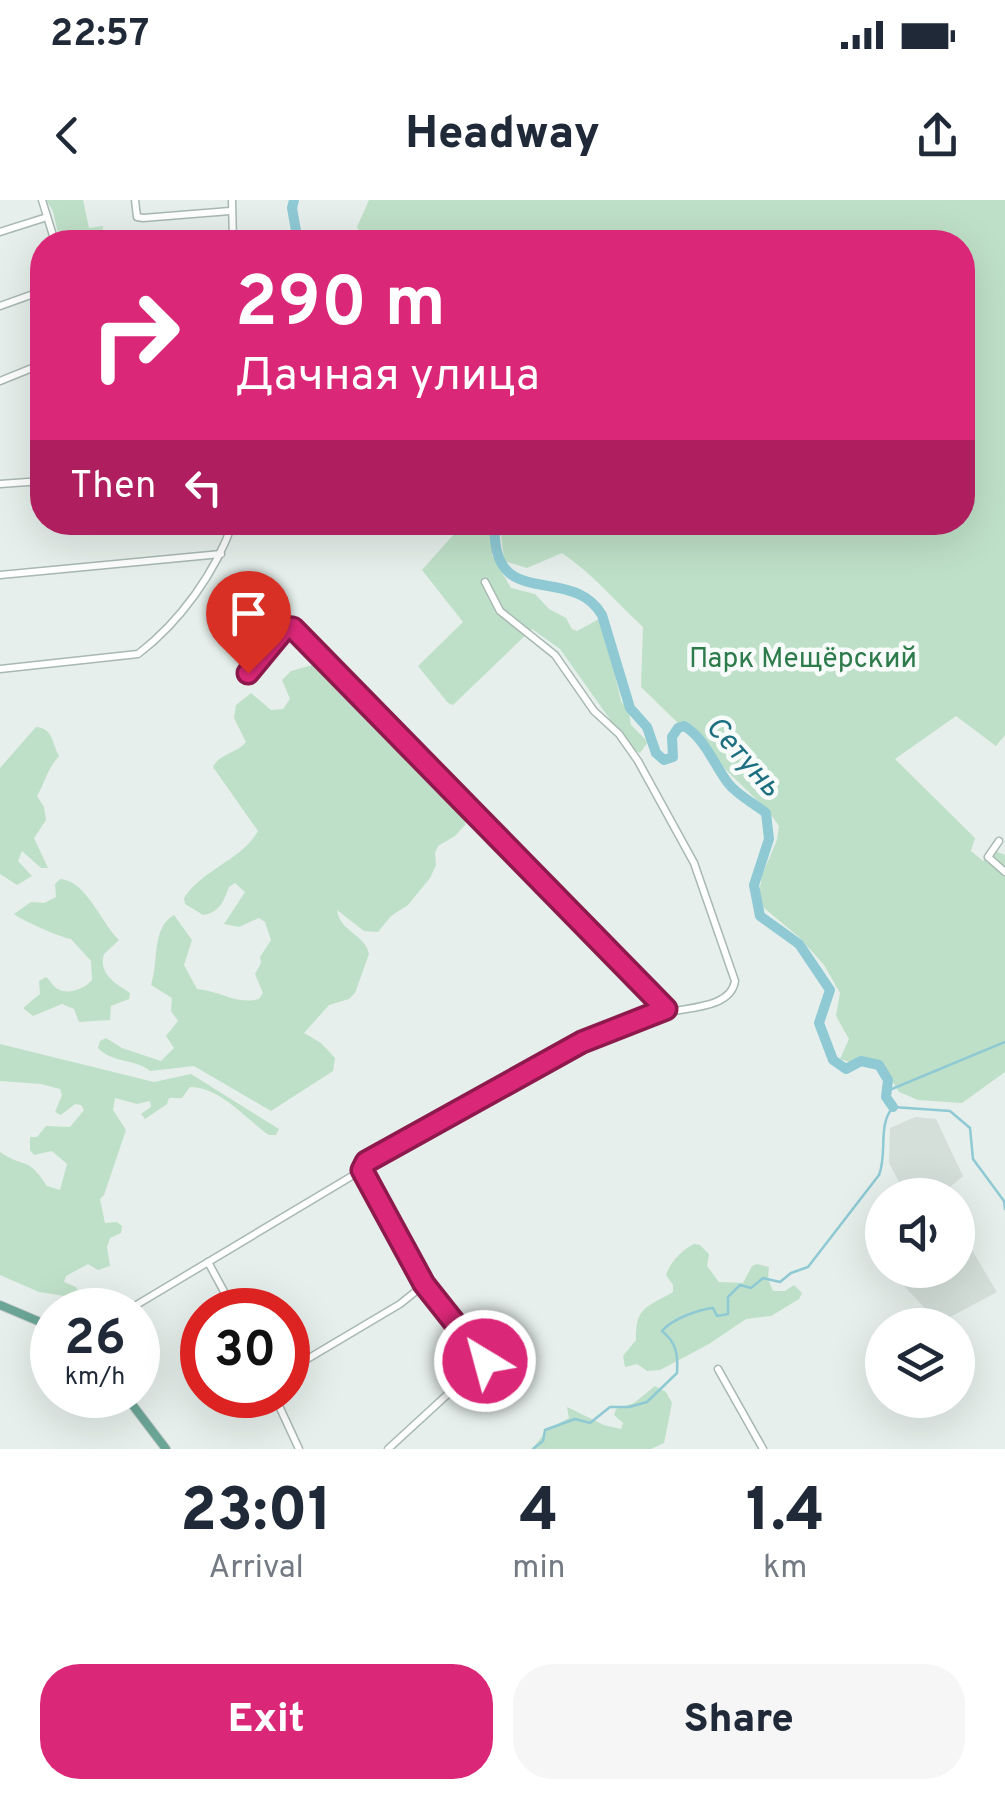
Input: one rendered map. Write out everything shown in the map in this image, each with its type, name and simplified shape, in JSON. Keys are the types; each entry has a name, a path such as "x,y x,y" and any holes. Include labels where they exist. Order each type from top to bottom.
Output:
{"main road":[{"path":"0,1305 30,1318"},
{"path":"142,1418 166,1449"}],"street":[{"path":"42,200 44,218"},
{"path":"135,200 137,216 142,218 230,211"},
{"path":"231,230 232,200"},
{"path":"0,232 44,218 51,230"},
{"path":"0,306 30,296"},
{"path":"0,381 30,369"},
{"path":"0,484 30,482"},
{"path":"0,670 138,654 204,581 228,535"},
{"path":"0,575 221,554"},
{"path":"248,673 290,626 666,1009 670,1012 726,999 733,992 735,981 694,863 638,760 620,734 594,711 555,655 500,611 485,582"},
{"path":"999,841 988,856 1005,872"},
{"path":"160,1291 364,1166 582,1042 666,1009"},
{"path":"364,1166 424,1284 485,1361 388,1449"},
{"path":"208,1262 222,1288"},
{"path":"310,1357 400,1304 424,1284"},
{"path":"718,1369 763,1449"},
{"path":"285,1418 300,1449"}],"shaded area":[{"path":"915,1117 936,1119 963,1176 897,1178 889,1163 890,1128"},
{"path":"975,1255 997,1292 967,1308 925,1308 906,1288 975,1288"}],"green space":[{"path":"46,200 83,200 89,228 103,226 103,230 57,230"},
{"name":"Парк Мещёрский","path":"369,200 1005,200 1005,735 996,746 956,716 895,759 975,838 971,851 983,861 995,851 1005,855 1005,1072 962,1103 918,1100 899,1092 883,1066 862,1058 849,1062 840,1059 849,1039 836,1016 840,993 824,965 800,938 764,908 759,895 779,826 641,687 643,627 562,553 527,568 504,561 501,535 975,535 975,230 357,227"},
{"path":"453,535 492,535 492,555 511,588 535,594 577,631 599,619 621,701 629,712 631,725 648,742 640,753 631,749 560,649 532,629 453,705 448,703 418,666 463,622 422,570"},
{"path":"316,664 333,673 450,794 466,818 455,836 438,846 430,878 378,932 364,931 337,910 369,954 355,993 329,1005 304,1033 335,1058 333,1071 271,1111 194,1066 150,1071 110,1057 98,1048 106,1038 122,1048 161,1061 174,1048 166,1036 178,1021 171,1011 172,998 151,985 159,937 174,915 192,940 184,965 197,989 243,1000 259,999 263,993 255,974 271,940 265,922 259,918 239,927 224,924 245,892 235,883 217,909 203,915 185,904 184,898 201,879 242,850 258,831 213,767 246,742 234,718 236,705 251,693 271,710 283,709 290,699 282,680 291,671"},
{"path":"36,727 49,733 59,756 37,796 46,820 34,838 48,868 41,868 22,851 18,861 32,876 17,885 0,874 0,768"},
{"path":"60,879 85,894 119,940 104,954 103,967 109,977 130,993 129,999 111,1006 110,1020 79,1022 74,1009 62,1004 33,1016 23,1008 40,994 39,981 46,977 65,991 80,989 92,980 91,961 71,939 14,914 31,902 44,903 56,897 55,884"},
{"path":"0,1044 154,1082 191,1074 279,1129 276,1135 269,1135 222,1098 201,1088 190,1087 182,1098 169,1098 167,1104 145,1119 141,1114 151,1107 150,1101 137,1104 115,1098 113,1110 126,1130 100,1199 105,1223 117,1222 122,1226 121,1233 110,1238 107,1247 110,1266 98,1270 88,1264 66,1276 64,1282 77,1288 30,1288 0,1275 0,1152 30,1166 47,1186 60,1190 67,1164 52,1151 34,1155 30,1137 37,1137 46,1126 70,1127 84,1110 75,1104 61,1115 55,1112 62,1095 60,1089 0,1081"},
{"path":"694,1244 709,1254 707,1266 719,1282 743,1283 757,1264 769,1267 773,1291 785,1291 794,1285 802,1293 799,1299 771,1316 746,1319 660,1370 647,1371 637,1364 625,1367 623,1356 636,1340 641,1314 673,1292 666,1275 668,1270"},
{"path":"655,1386 666,1392 672,1403 664,1443 651,1449 532,1449 548,1429 569,1418 567,1407 621,1429 623,1423 614,1415 616,1409 634,1403"}],"waterway":[{"name":"Сетунь","path":"294,200 296,230"},
{"name":"Сетунь","path":"496,535 497,551 505,568 518,578 571,591 588,600 602,615 630,708 647,727 656,753 664,760 673,757 672,737 684,726 703,745 732,787 766,813 769,839 754,885 760,916 799,944 830,990 819,1023 833,1060 846,1069 861,1061 879,1065 888,1080 886,1097 893,1107"},
{"path":"887,1091 1005,1042"},
{"path":"533,1449 543,1441 545,1430 575,1419 590,1423 610,1407 647,1402 677,1373 676,1350 662,1331 672,1323 713,1308 717,1316 728,1314 728,1297 740,1285 751,1288 763,1278 780,1282 808,1267 879,1175 885,1122 893,1107 950,1111 970,1128 973,1159 1004,1201 1005,1209"}],"route":[{"path":"248,673 286,627 293,628 666,1009 582,1042 366,1162 362,1170 416,1271 485,1361"}]}
